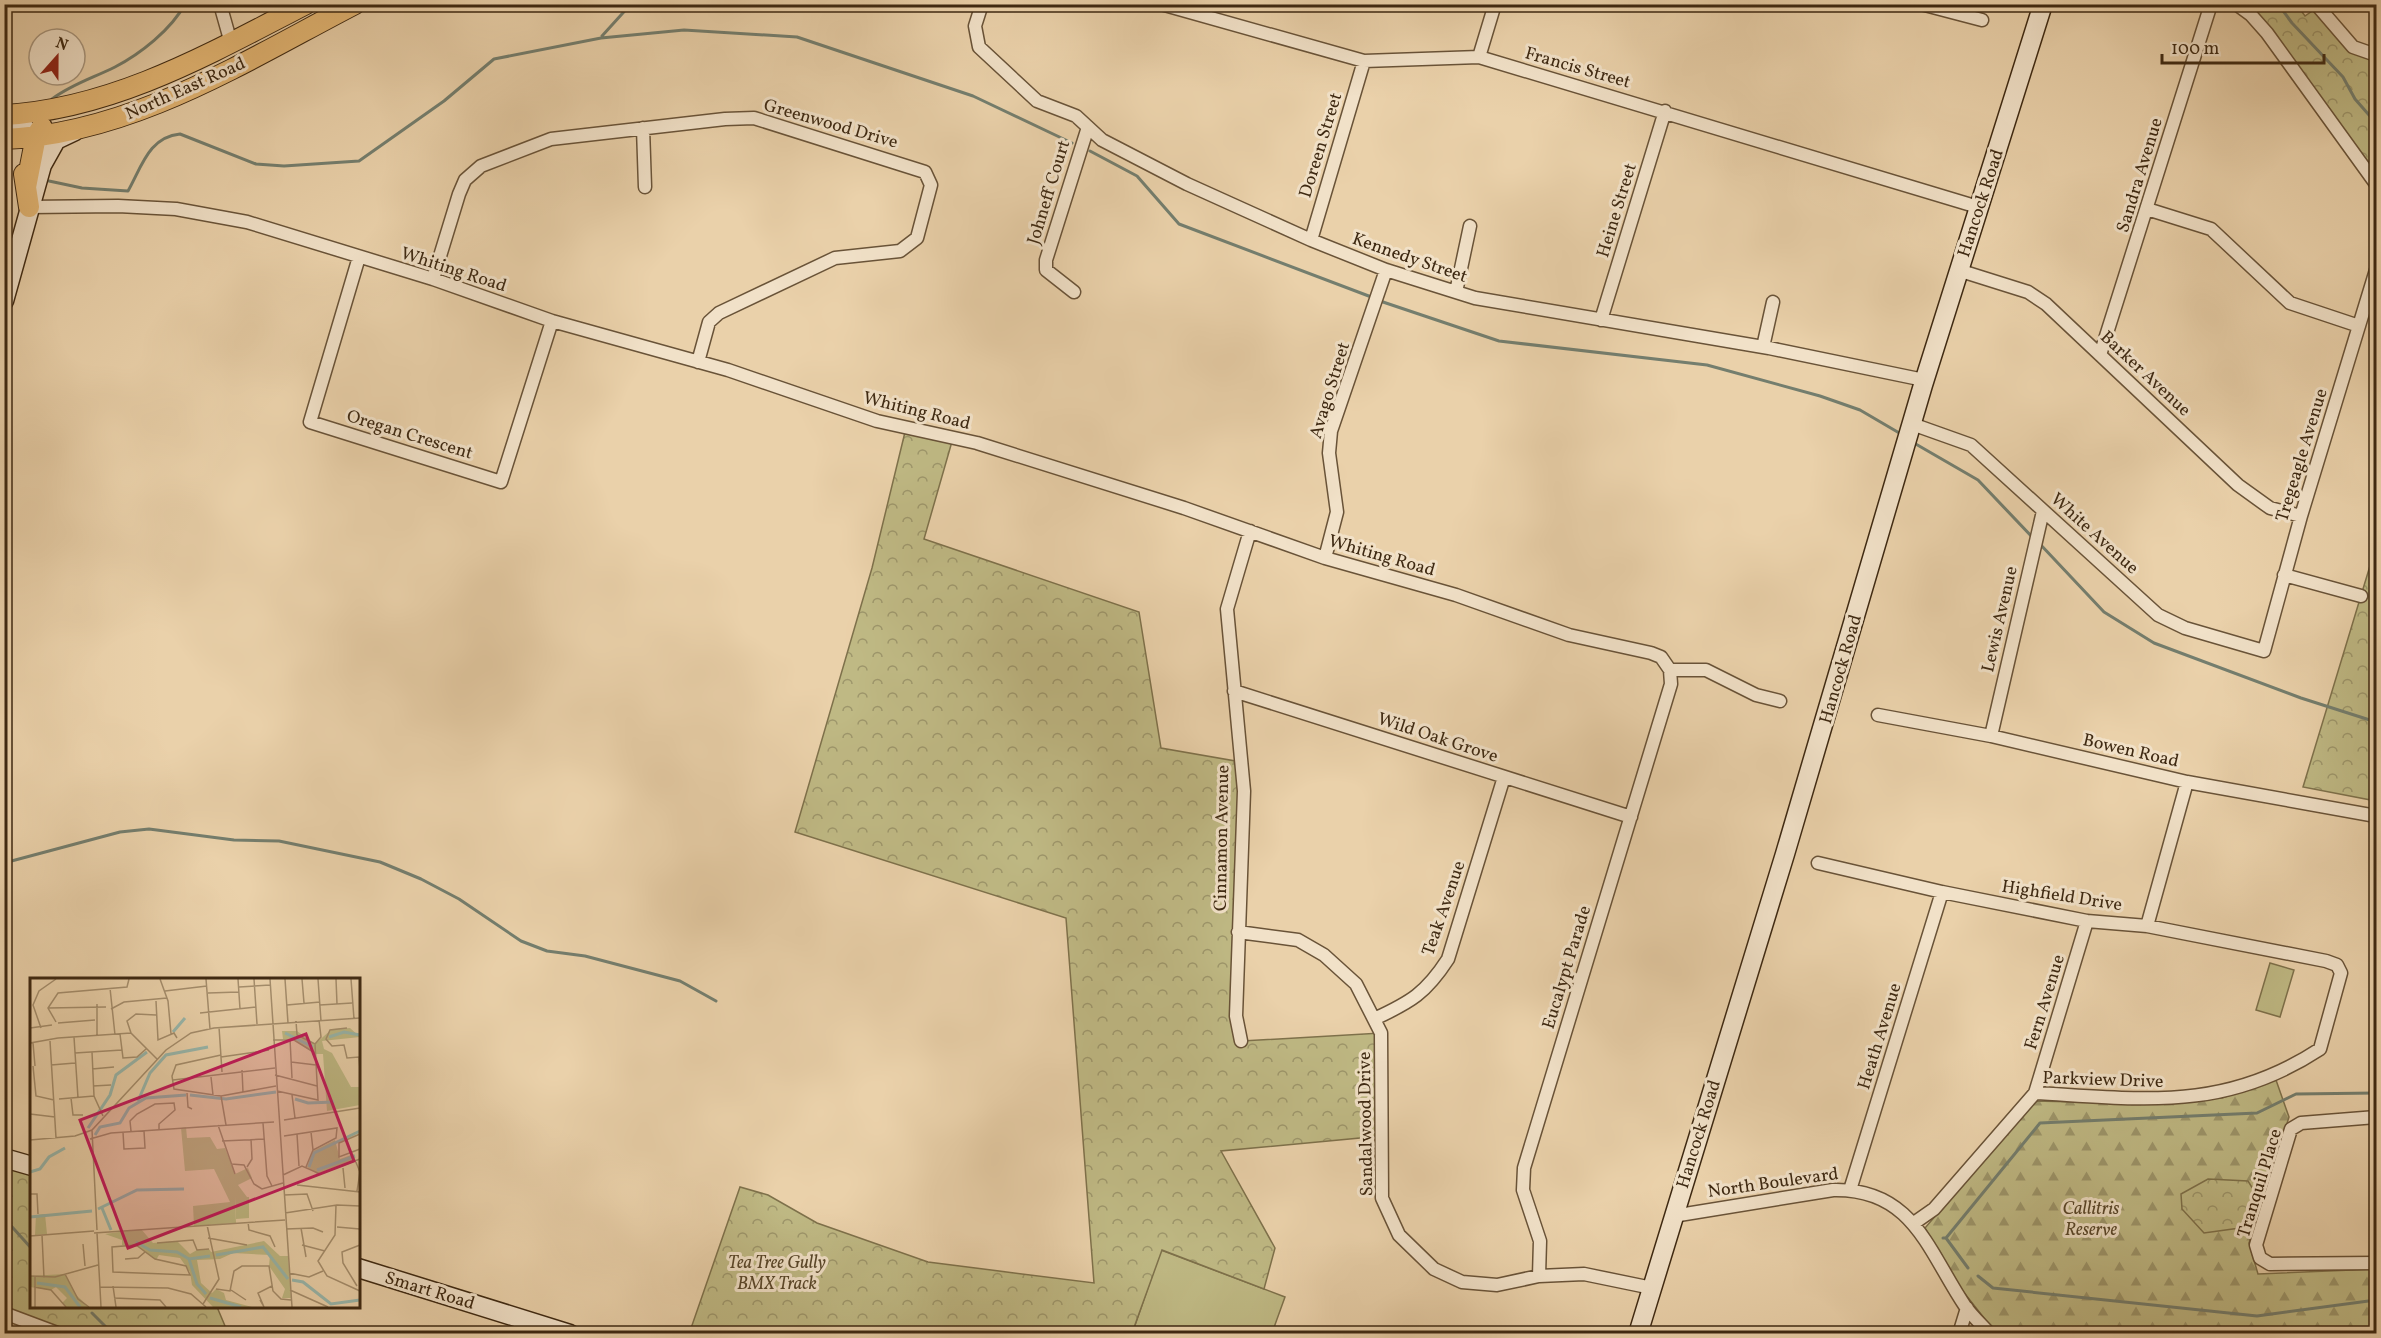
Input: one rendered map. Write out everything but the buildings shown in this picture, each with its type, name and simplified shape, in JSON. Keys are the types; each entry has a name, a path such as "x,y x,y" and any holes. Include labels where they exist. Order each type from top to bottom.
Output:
{"main road":[{"name":"North East Road","path":"4,115 66,107 139,85 231,43 306,4"},
{"name":"North East Road","path":"5,139 79,130 130,114 218,75 355,4"},
{"name":"Hancock Road","path":"1638,1334 1785,854 1924,380 2043,4"},
{"path":"218,75 230,53 231,43 244,48 277,45"},
{"path":"26,187 36,136 66,107"},
{"path":"4,124 23,126 36,136 42,146 42,165"},
{"path":"4,301 42,165 56,140 79,130"},
{"path":"5,139 21,158 29,207"},
{"path":"4,1158 30,1165"},
{"name":"Smart Road","path":"360,1269 570,1334"}],"street":[{"path":"220,4 231,43"},
{"name":"Kennedy Street","path":"982,4 975,26 980,47 1037,101 1076,116 1102,140 1187,184 1311,240 1386,270 1475,298 1763,347 1924,380"},
{"name":"Francis Street","path":"1161,4 1364,61 1479,57 1665,111 1978,207"},
{"path":"1479,57 1495,4"},
{"path":"1921,4 1982,20"},
{"name":"Sandra Avenue","path":"2100,355 2211,4"},
{"path":"2236,4 2251,15 2267,33 2376,184"},
{"path":"2316,4 2353,47 2376,55"},
{"name":"Doreen Street","path":"1311,240 1364,61"},
{"name":"Heine Street","path":"1601,320 1665,111"},
{"name":"Greenwood Drive","path":"433,279 465,180 481,166 551,139 725,119 754,118 919,168 925,172 931,185 917,238 900,250 835,258 719,313 710,322 698,362"},
{"name":"Johneff Court","path":"1074,292 1046,270 1046,260 1088,127"},
{"path":"643,128 645,187"},
{"name":"Whiting Road","path":"29,207 118,206 176,209 247,222 433,279 552,321 698,362 877,421 977,443 1250,531 1325,558 1456,596 1569,635 1651,653 1661,657 1670,670"},
{"path":"2147,209 2211,229 2290,303 2359,326"},
{"path":"1456,292 1470,226"},
{"name":"Oregan Crescent","path":"359,257 310,422 501,482 552,321"},
{"name":"Avago Street","path":"1325,558 1337,512 1329,453 1331,431 1386,270"},
{"name":"Barker Avenue","path":"1958,270 2028,292 2046,304 2238,485 2270,508 2301,516"},
{"name":"Tregeagle Avenue","path":"2264,651 2301,516 2376,270"},
{"path":"1763,347 1773,302"},
{"name":"White Avenue","path":"1910,434 1971,445 2158,615 2185,628 2264,651"},
{"name":"Lewis Avenue","path":"1991,736 2043,511"},
{"name":"Cinnamon Avenue","path":"1242,1041 1236,1016 1244,791 1227,609 1250,531"},
{"path":"2284,575 2361,596"},
{"path":"1670,670 1706,670 1756,695 1780,701"},
{"name":"Eucalypt Parade","path":"1539,1276 1540,1241 1523,1190 1524,1168 1671,684 1670,670"},
{"name":"Wild Oak Grove","path":"1233,691 1631,817"},
{"name":"Bowen Road","path":"1878,716 1991,736 2187,782 2376,816"},
{"name":"Teak Avenue","path":"1374,1019 1405,1005 1432,984 1448,959 1504,777"},
{"path":"2147,926 2187,782"},
{"name":"Highfield Drive","path":"1818,863 1942,892 2087,921 2147,926 2337,965"},
{"name":"Heath Avenue","path":"1850,1190 1942,892"},
{"name":"Fern Avenue","path":"2035,1093 2087,921"},
{"name":"Sandalwood Drive","path":"1238,932 1298,940 1324,955 1356,984 1381,1033 1382,1198 1399,1235 1434,1269 1462,1282 1497,1285 1539,1276 1584,1274 1652,1288"},
{"name":"Parkview Drive","path":"1914,1223 1934,1209 2035,1093 2157,1100 2217,1095 2294,1066 2320,1049 2341,973 2337,965"},
{"name":"Tranquil Place","path":"2376,1117 2301,1123 2291,1129 2256,1245 2260,1258 2270,1264 2376,1263"},
{"name":"North Boulevard","path":"1673,1216 1813,1192 1850,1190 1883,1198 1914,1223 1967,1308 1990,1334"},
{"path":"1959,1334 1967,1308"},
{"path":"4,1313 44,1325 60,1334"}],"green space":[{"path":"2236,5 2297,5 2305,16 2318,7 2346,40 2376,55 2376,184 2267,33"},
{"name":"Tea Tree Gully BMX Track","path":"906,428 953,438 924,539 1139,612 1161,748 1241,762 1242,1041 1381,1033 1381,1136 1221,1151 1275,1248 1264,1289 1162,1250 1132,1333 689,1334 740,1187 768,1195 817,1223 928,1262 1094,1283 1066,918 795,832 872,568"},
{"path":"2376,546 2376,801 2303,787"},
{"path":"2270,963 2294,970 2280,1017 2256,1010"},
{"name":"Callitris Reserve","path":"2276,1080 2289,1117 2249,1243 2258,1274 2376,1269 2376,1328 2350,1334 2020,1334 1991,1327 1962,1290 1925,1228 2034,1101 2123,1103 2222,1098"},
{"path":"4,1158 30,1166 30,1308 217,1308 228,1333 59,1333 5,1313"},
{"path":"2208,1179 2248,1181 2258,1197 2247,1227 2204,1233 2182,1209 2181,1194"},
{"path":"1161,1250 1285,1297 1272,1333 1132,1334"}],"waterway":[{"path":"52,99 67,89 135,55 172,23 185,4"},
{"path":"602,36 631,4"},
{"path":"2278,4 2292,23 2343,77 2355,99 2376,123"},
{"path":"49,181 82,188 128,191 142,163 154,147 169,136 180,134 256,164 284,166 359,161 444,101 494,59 601,38 684,30 797,37 973,96 1072,143"},
{"path":"1090,151 1137,176 1179,224 1374,298"},
{"path":"1380,301 1499,341 1707,365 1820,396 1860,410 1901,434"},
{"path":"1914,443 1978,480 2034,539"},
{"path":"2039,543 2104,612 2154,643 2301,698 2376,722"},
{"path":"4,863 120,832 149,829 234,840 279,841 380,862 421,879 459,899 521,941 547,951 585,956 680,981 716,1001"},
{"path":"1943,1238 1946,1238 2040,1123 2257,1113 2296,1094 2376,1093"},
{"path":"4,1218 30,1247"},
{"path":"1946,1238 1968,1268"},
{"path":"1978,1276 1993,1288 2257,1316 2376,1300"},
{"path":"92,1313 113,1334"}]}
